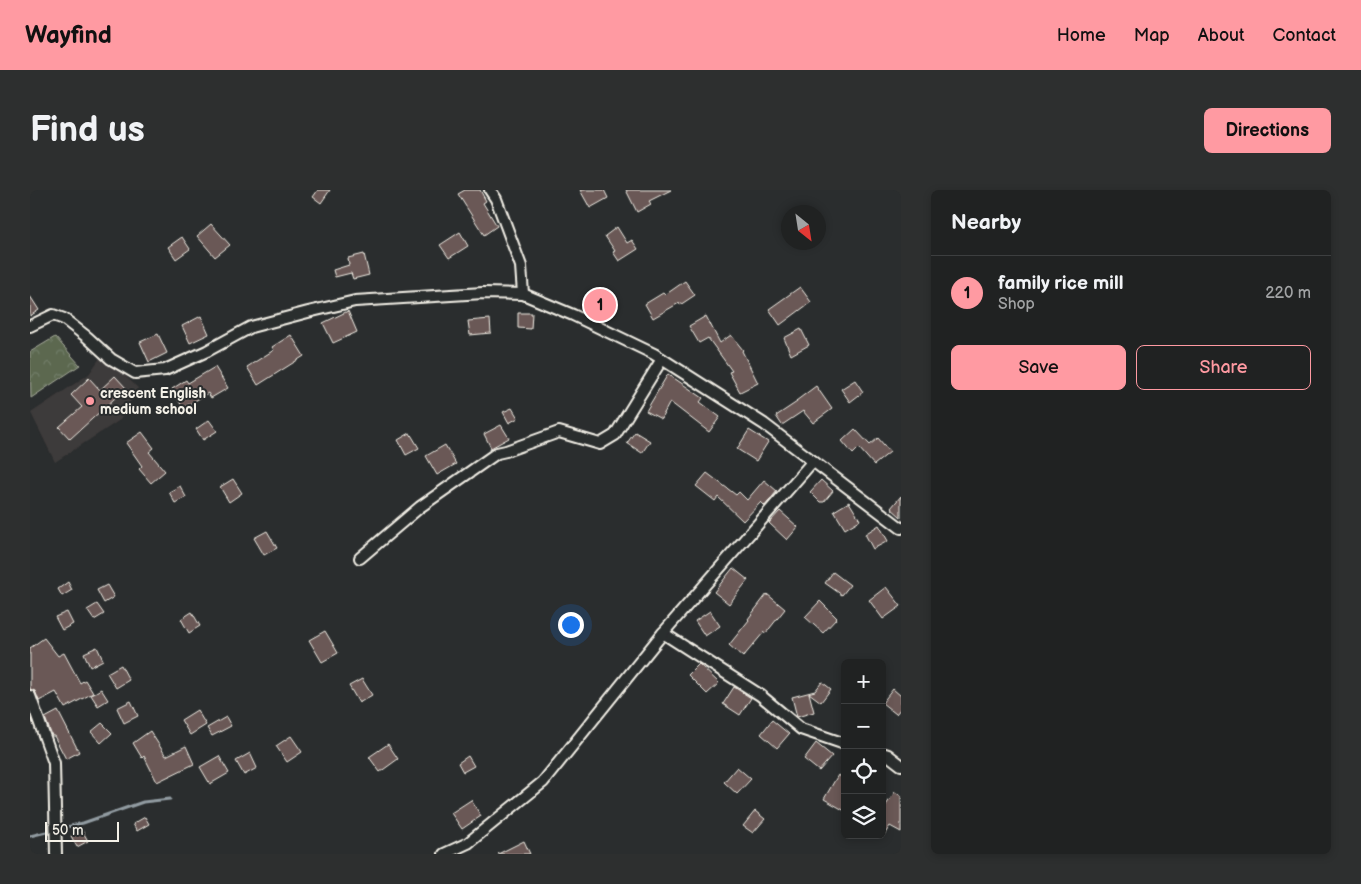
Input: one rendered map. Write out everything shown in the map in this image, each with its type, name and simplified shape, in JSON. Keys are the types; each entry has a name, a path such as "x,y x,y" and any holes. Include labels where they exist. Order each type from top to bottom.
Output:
{"street":[{"path":"490,190 496,199 521,266 522,294"},
{"path":"30,326 53,315 64,319 111,359 135,373 165,370 251,328 355,301 483,293 522,294 574,315 662,359 756,419 901,528"},
{"path":"360,558 420,507 497,453 506,452 559,432 600,444 615,435 662,359"},
{"path":"444,854 468,843 543,782 663,633 813,461"},
{"path":"663,633 760,695 801,729 841,743"},
{"path":"30,696 54,763 56,854"},
{"path":"886,754 901,766"}],"shaded area":[{"name":"crescent English medium school","path":"100,358 115,366 138,388 120,420 55,462 31,413 89,374"}],"green space":[{"path":"55,337 80,365 31,398 30,352"}],"building":[{"path":"318,190 330,190 321,203 313,197"},
{"path":"465,190 480,190 486,201 483,203 497,226 484,235 458,194"},
{"path":"580,190 604,190 608,198 590,208"},
{"path":"626,190 671,190 649,201 651,204 637,212"},
{"path":"211,224 230,245 215,257 197,236"},
{"path":"617,227 627,243 632,240 638,249 619,261 605,236"},
{"path":"460,232 468,246 449,258 440,245"},
{"path":"182,237 190,249 176,259 168,247"},
{"path":"364,254 369,275 353,279 351,273 335,277 333,270 349,265 348,258"},
{"path":"685,281 695,295 680,305 679,303 653,318 645,304 663,293 665,295"},
{"path":"800,287 811,302 780,325 769,309"},
{"path":"30,296 39,310 30,316"},
{"path":"348,311 357,332 333,343 323,323"},
{"path":"518,313 532,313 531,329 518,328"},
{"path":"201,316 209,334 190,343 182,326"},
{"path":"706,316 720,343 731,335 743,350 758,383 740,392 729,372 732,371 708,338 699,343 689,326"},
{"path":"490,319 491,333 470,335 468,321"},
{"path":"801,329 809,345 791,355 784,338"},
{"path":"158,334 167,353 149,362 140,342"},
{"path":"291,335 304,356 258,385 247,367 274,350 272,347"},
{"path":"215,367 228,388 211,398 208,393 183,408 172,389 186,380 188,383"},
{"path":"668,374 703,398 700,402 720,417 709,432 670,402 661,419 646,411"},
{"path":"115,376 126,388 70,439 59,427 82,407 71,395 89,378 100,390"},
{"path":"855,380 863,392 850,402 841,389"},
{"path":"816,386 832,409 813,423 803,411 782,425 776,416"},
{"path":"512,408 518,418 509,423 503,412"},
{"path":"209,420 217,431 203,440 196,429"},
{"path":"501,425 509,438 491,448 484,434"},
{"path":"855,429 870,445 878,438 890,452 874,465 859,448 853,454 842,441"},
{"path":"749,430 768,442 756,461 737,449"},
{"path":"142,432 154,448 149,452 165,471 151,483 139,469 142,466 126,443"},
{"path":"635,432 650,441 642,453 627,443"},
{"path":"410,433 419,448 406,455 398,440"},
{"path":"445,445 456,464 437,475 426,456"},
{"path":"707,473 736,495 739,492 747,500 764,480 777,491 765,506 761,502 743,521 718,497 715,501 696,486"},
{"path":"233,479 242,493 229,502 220,487"},
{"path":"821,480 833,491 824,502 820,502 810,492"},
{"path":"180,486 186,497 175,503 169,492"},
{"path":"901,496 901,517 891,508"},
{"path":"849,502 860,520 845,529 834,511"},
{"path":"780,511 798,527 787,540 769,523"},
{"path":"879,525 888,541 873,549 865,534"},
{"path":"267,531 277,548 264,555 254,538"},
{"path":"733,568 748,580 729,604 714,592"},
{"path":"833,572 850,585 842,595 825,583"},
{"path":"68,582 72,590 62,596 58,589"},
{"path":"107,585 114,597 104,603 97,590"},
{"path":"886,587 901,606 883,619 869,600"},
{"path":"767,594 785,609 766,633 764,632 743,657 729,645"},
{"path":"820,601 837,618 823,633 805,617"},
{"path":"97,604 104,614 94,620 87,610"},
{"path":"710,611 720,626 705,636 695,621"},
{"path":"67,612 73,624 62,630 55,617"},
{"path":"192,612 200,626 189,633 181,619"},
{"path":"325,631 338,653 322,662 309,640"},
{"path":"44,638 58,656 64,653 80,683 85,680 93,693 65,708 56,692 39,701 35,691 30,689 30,648"},
{"path":"97,647 103,660 90,667 84,653"},
{"path":"699,664 719,683 707,694 688,675"},
{"path":"121,665 129,680 116,688 107,673"},
{"path":"362,679 372,695 359,703 349,686"},
{"path":"822,682 831,689 821,702 809,693 814,712 797,717 792,697 815,691"},
{"path":"734,687 751,698 740,715 723,704"},
{"path":"101,689 108,700 98,706 91,695"},
{"path":"893,689 901,696 901,708 896,714 886,706 886,698"},
{"path":"131,701 138,716 124,723 117,708"},
{"path":"197,710 206,725 190,735 181,720"},
{"path":"58,711 79,752 66,759 54,736 52,736 45,718"},
{"path":"226,717 231,726 212,736 207,728"},
{"path":"772,720 789,734 777,748 761,734"},
{"path":"102,723 112,733 101,743 91,732"},
{"path":"150,731 166,756 186,746 194,764 157,782 144,756 142,758 133,743"},
{"path":"291,736 302,752 287,762 276,746"},
{"path":"816,743 832,756 819,771 804,759"},
{"path":"388,744 398,759 380,772 369,757"},
{"path":"250,753 257,768 244,775 236,761"},
{"path":"219,756 229,773 210,784 200,767"},
{"path":"468,756 474,766 463,772 458,763"},
{"path":"737,767 751,779 737,794 724,782"},
{"path":"838,775 841,777 841,809 824,799"},
{"path":"895,792 901,796 901,832 890,826 886,832 886,805"},
{"path":"471,800 481,816 462,829 451,813"},
{"path":"755,811 765,819 753,833 743,826"},
{"path":"145,817 149,824 137,831 133,824"},
{"path":"82,830 88,841 77,847 71,836"},
{"path":"524,841 530,854 498,854"}],"waterway":[{"path":"30,836 83,823 143,802 170,799"}],"place":[{"name":"family rice mill","path":"600,305"},
{"name":"crescent English medium school","path":"90,401"}]}
